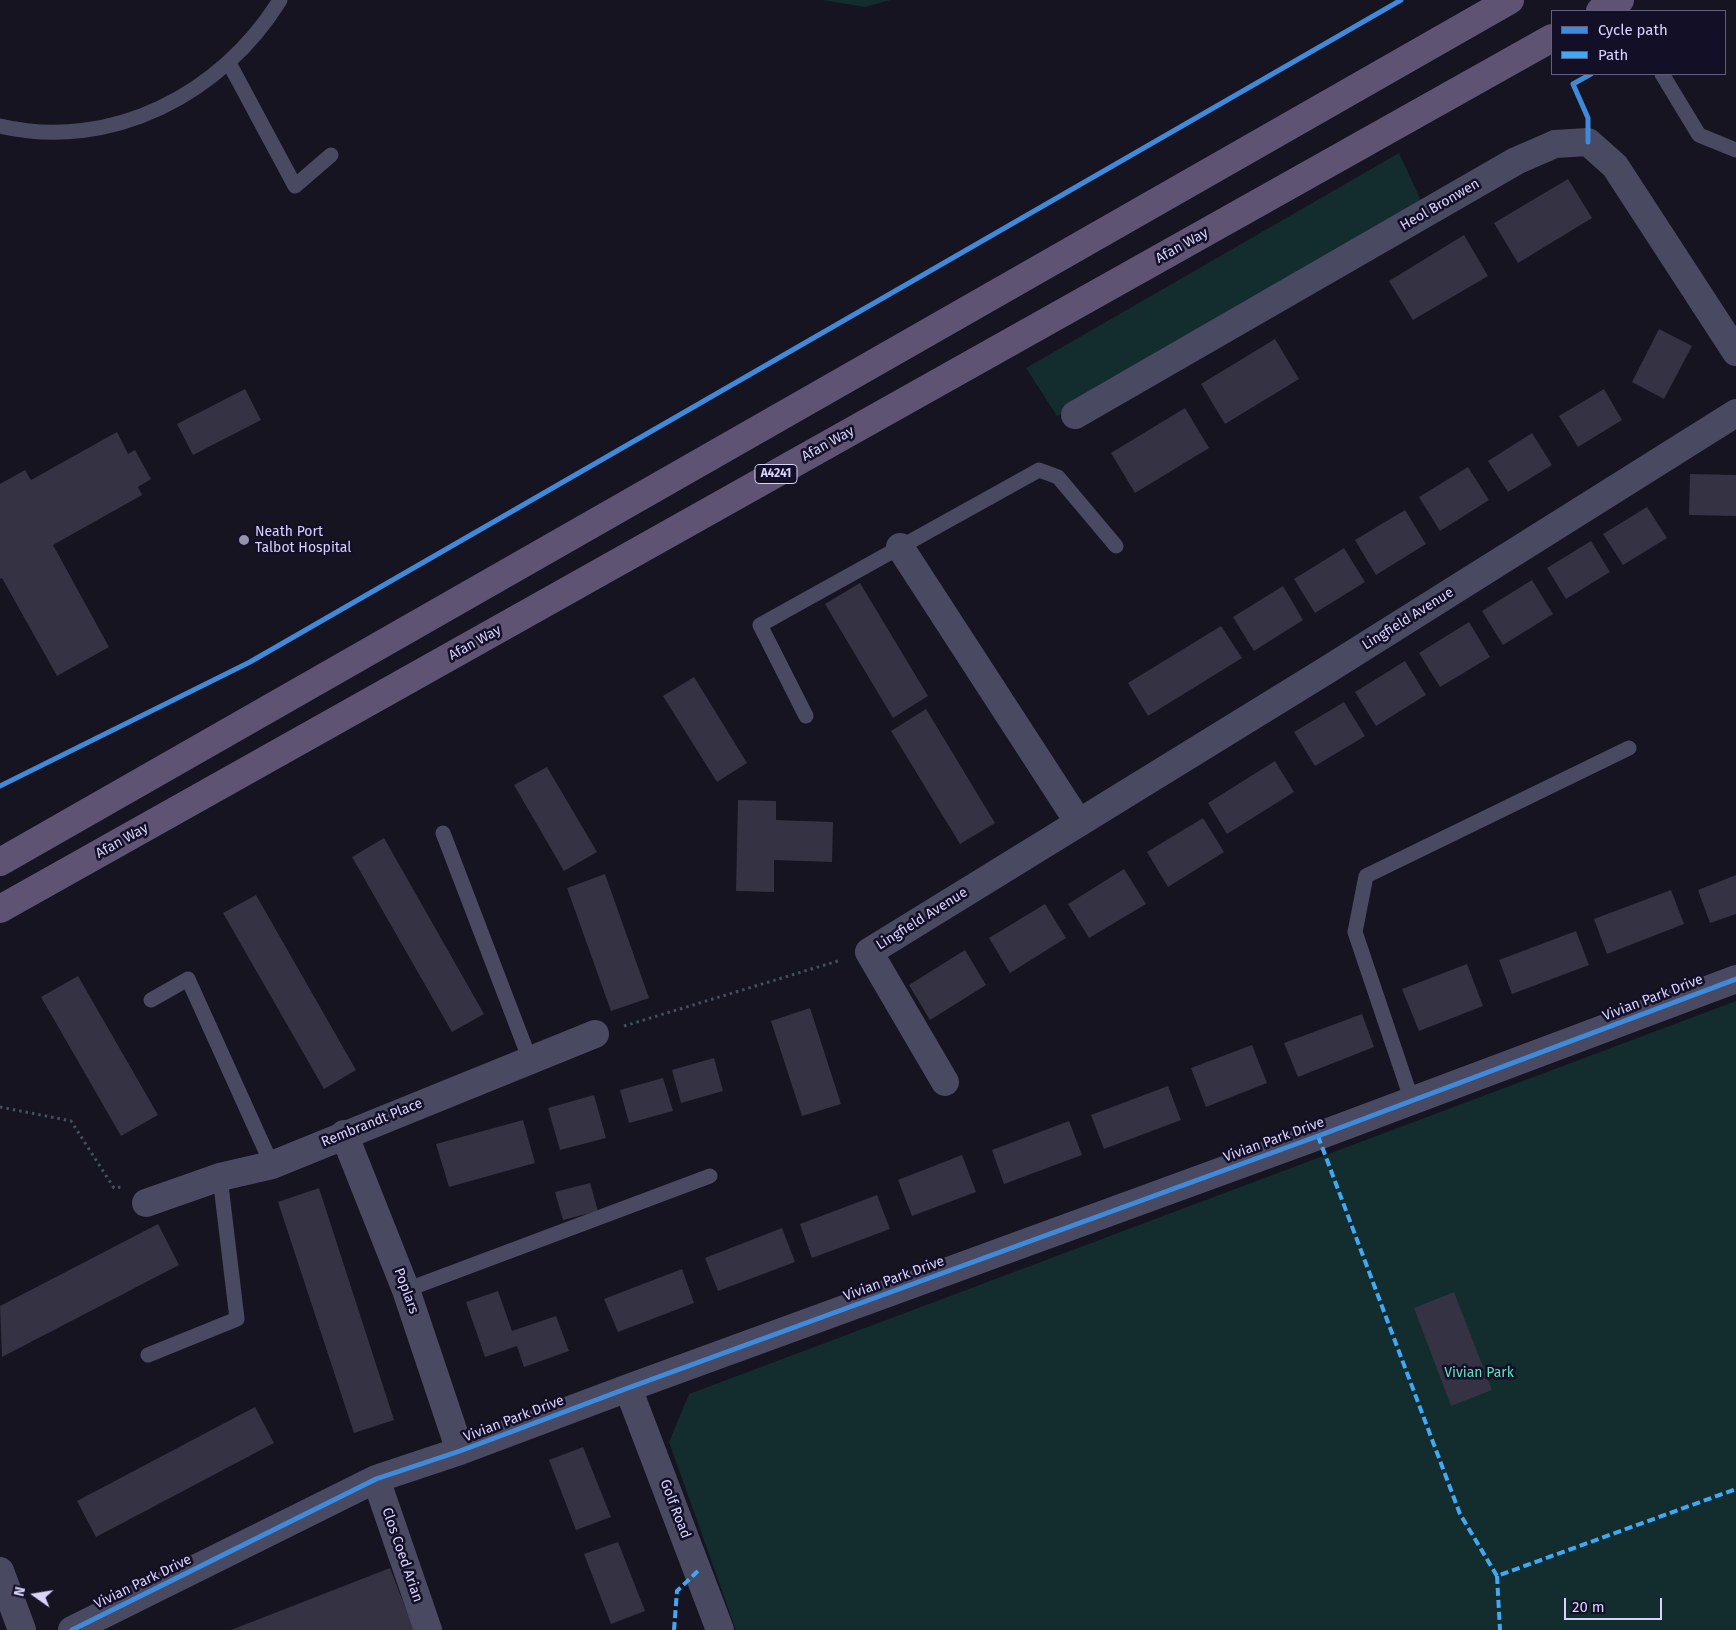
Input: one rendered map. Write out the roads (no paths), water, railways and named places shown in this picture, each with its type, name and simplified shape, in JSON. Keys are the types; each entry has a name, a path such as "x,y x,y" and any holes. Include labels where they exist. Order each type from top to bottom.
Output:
{"main road":[{"path":"0,862 1510,0"},
{"path":"1602,10 1620,0"},
{"name":"Afan Way","path":"0,909 1551,39"}],"street":[{"name":"Heol Bronwen","path":"1075,415 1516,161 1555,144 1588,142 1615,166 1736,352"},
{"name":"Lingfield Avenue","path":"945,1082 869,952 1736,413"},
{"path":"900,547 1079,823"},
{"name":"Vivian Park Drive","path":"72,1630 376,1479 460,1451 1412,1101 1736,979"},
{"name":"Rembrandt Place","path":"146,1203 220,1177 272,1164 595,1034"},
{"name":"Poplars","path":"344,1134 406,1290 460,1451"},
{"name":"Golf Road","path":"628,1388 720,1630"},
{"name":"Clos Coed Arian","path":"376,1479 428,1630"},
{"path":"0,1571 22,1630"}],"lane":[{"path":"0,126 56,132 102,126 134,119 190,94 229,64 250,42 280,0"},
{"path":"229,64 295,186 331,155"},
{"path":"1663,75 1699,135 1736,150"},
{"path":"806,716 760,625 1039,470 1058,477 1116,546"},
{"path":"1412,1101 1356,932 1366,876 1629,748"},
{"path":"443,833 530,1060"},
{"path":"151,1000 188,979 272,1164"},
{"path":"406,1290 710,1176"},
{"path":"148,1355 237,1319 220,1177"}],"place":[{"name":"Neath Port Talbot Hospital","path":"244,540"}],"park label":[{"name":"Vivian Park","path":"1479,1373"}]}
